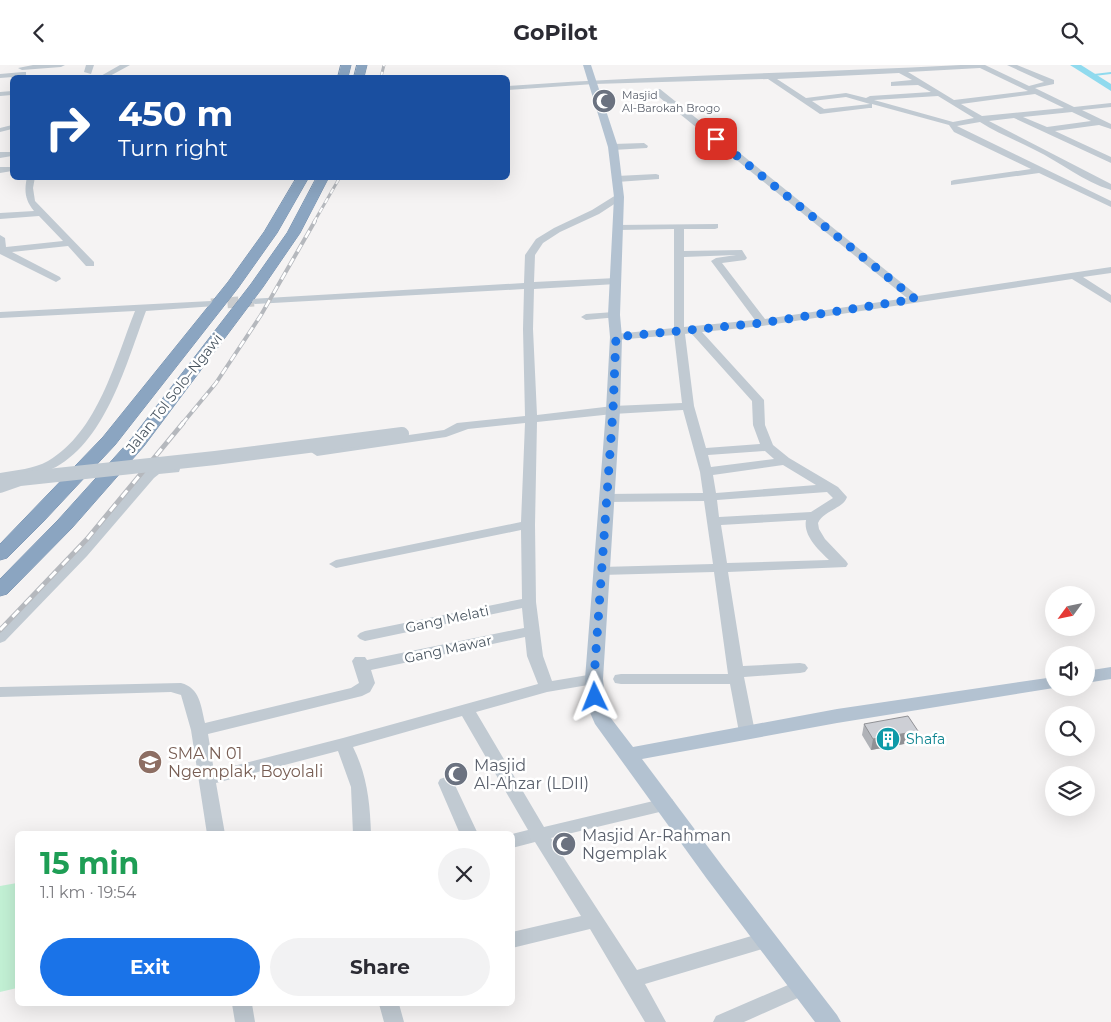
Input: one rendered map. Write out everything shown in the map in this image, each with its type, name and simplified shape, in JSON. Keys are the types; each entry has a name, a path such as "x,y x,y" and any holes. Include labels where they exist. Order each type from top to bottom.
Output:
{"highway":[{"name":"Jalan Tol Solo–Ngawi","path":"0,554 37,518 109,441 233,285 270,233 302,180"},
{"name":"Jalan Tol Solo–Ngawi","path":"0,590 65,524 138,442 256,287 293,233 321,180"}],"main road":[{"path":"587,65 594,82 613,147 619,197 614,315 616,337 613,410 594,679 597,709 602,719 826,1021"},
{"path":"1095,676 1111,673"},
{"path":"629,755 747,732 1045,684"}],"street":[{"path":"0,76 62,65"},
{"path":"107,75 126,65"},
{"path":"843,65 856,73"},
{"path":"892,65 998,130 1111,187"},
{"path":"510,88 594,82 821,75 1009,65 1051,82 1028,88"},
{"path":"984,67 1111,127"},
{"path":"22,72 41,75"},
{"path":"821,75 829,82"},
{"path":"770,77 823,112 877,105"},
{"path":"894,85 922,83"},
{"path":"795,93 837,88 855,99 954,124 981,119 1016,117 1110,105"},
{"path":"657,91 915,299"},
{"path":"955,102 1036,92"},
{"path":"855,99 941,94"},
{"path":"805,100 846,95"},
{"path":"1030,105 1045,113"},
{"path":"1016,117 1111,160"},
{"path":"1046,130 1100,122"},
{"path":"954,124 953,126 957,129 1111,204"},
{"path":"1025,142 1061,137"},
{"path":"613,147 644,146"},
{"path":"1090,150 1111,148"},
{"path":"954,183 1040,170"},
{"path":"1052,175 1077,170"},
{"path":"617,179 656,177"},
{"path":"30,180 30,200 90,264"},
{"path":"547,687 535,656 529,602 528,525 531,418 528,329 529,265 534,247 549,235 591,215 619,197"},
{"path":"0,217 41,213"},
{"path":"619,227 679,228 715,226"},
{"path":"679,228 679,332 688,407 706,472 736,675 747,732"},
{"path":"0,239 1,251"},
{"path":"1,251 69,243"},
{"path":"1,251 56,279"},
{"path":"680,254 739,252 742,258 716,261 716,263 762,323"},
{"path":"616,337 762,323 1111,270"},
{"path":"1074,276 1111,301"},
{"path":"255,301 616,281"},
{"path":"0,315 211,304"},
{"path":"0,477 37,470 57,462 97,419 142,308"},
{"path":"586,317 614,315"},
{"path":"694,330 758,400 759,425 768,447 785,461 836,492 840,499 814,516 712,521"},
{"path":"0,486 20,479 215,458 531,418 613,410 688,407"},
{"path":"0,638 82,553 152,473 368,446 446,433 466,426"},
{"path":"699,452 768,447"},
{"path":"706,472 785,461"},
{"path":"606,498 709,497 827,488"},
{"path":"601,571 841,564 814,534 811,526 814,516"},
{"path":"336,564 528,525"},
{"name":"Gang Melati","path":"365,636 529,602"},
{"name":"Gang Mawar","path":"199,730 356,692 364,688 367,683 362,664 532,631"},
{"path":"621,679 736,675 800,668"},
{"path":"207,779 343,744 547,687 594,679"},
{"path":"0,692 181,688 187,691 191,697 199,730 216,831"},
{"path":"466,709 540,836 632,980 656,1022"},
{"path":"343,744 360,782 362,831"},
{"path":"446,783 468,831"},
{"path":"515,840 540,836 666,804"},
{"path":"515,939 593,921"},
{"path":"632,980 765,940"},
{"path":"723,1022 802,987"},
{"path":"242,1006 245,1022"},
{"path":"390,1006 394,1022"}],"green space":[{"path":"15,883 15,988 0,992 0,886"}],"building":[{"path":"908,716 918,731 873,739 864,724"}],"waterway":[{"path":"1075,65 1111,88"},
{"path":"1094,75 1111,73"}],"tunnel":[{"path":"211,304 254,301"}],"railway":[{"path":"382,75 384,65"},
{"path":"314,222 338,180"},
{"path":"182,424 216,383 261,315 315,221"},
{"path":"0,630 87,539 183,423"}],"place":[{"name":"Masjid Al-Barokah Brogo","path":"604,101"},
{"name":"Shafa","path":"888,739"},
{"name":"SMA N 01 Ngemplak, Boyolali","path":"150,762"},
{"name":"Masjid Al-Ahzar (LDII)","path":"456,774"},
{"name":"Masjid Ar-Rahman Ngemplak","path":"564,844"}],"route":[{"path":"595,697 594,679 613,410 616,337 762,323 915,299 716,139"}]}
